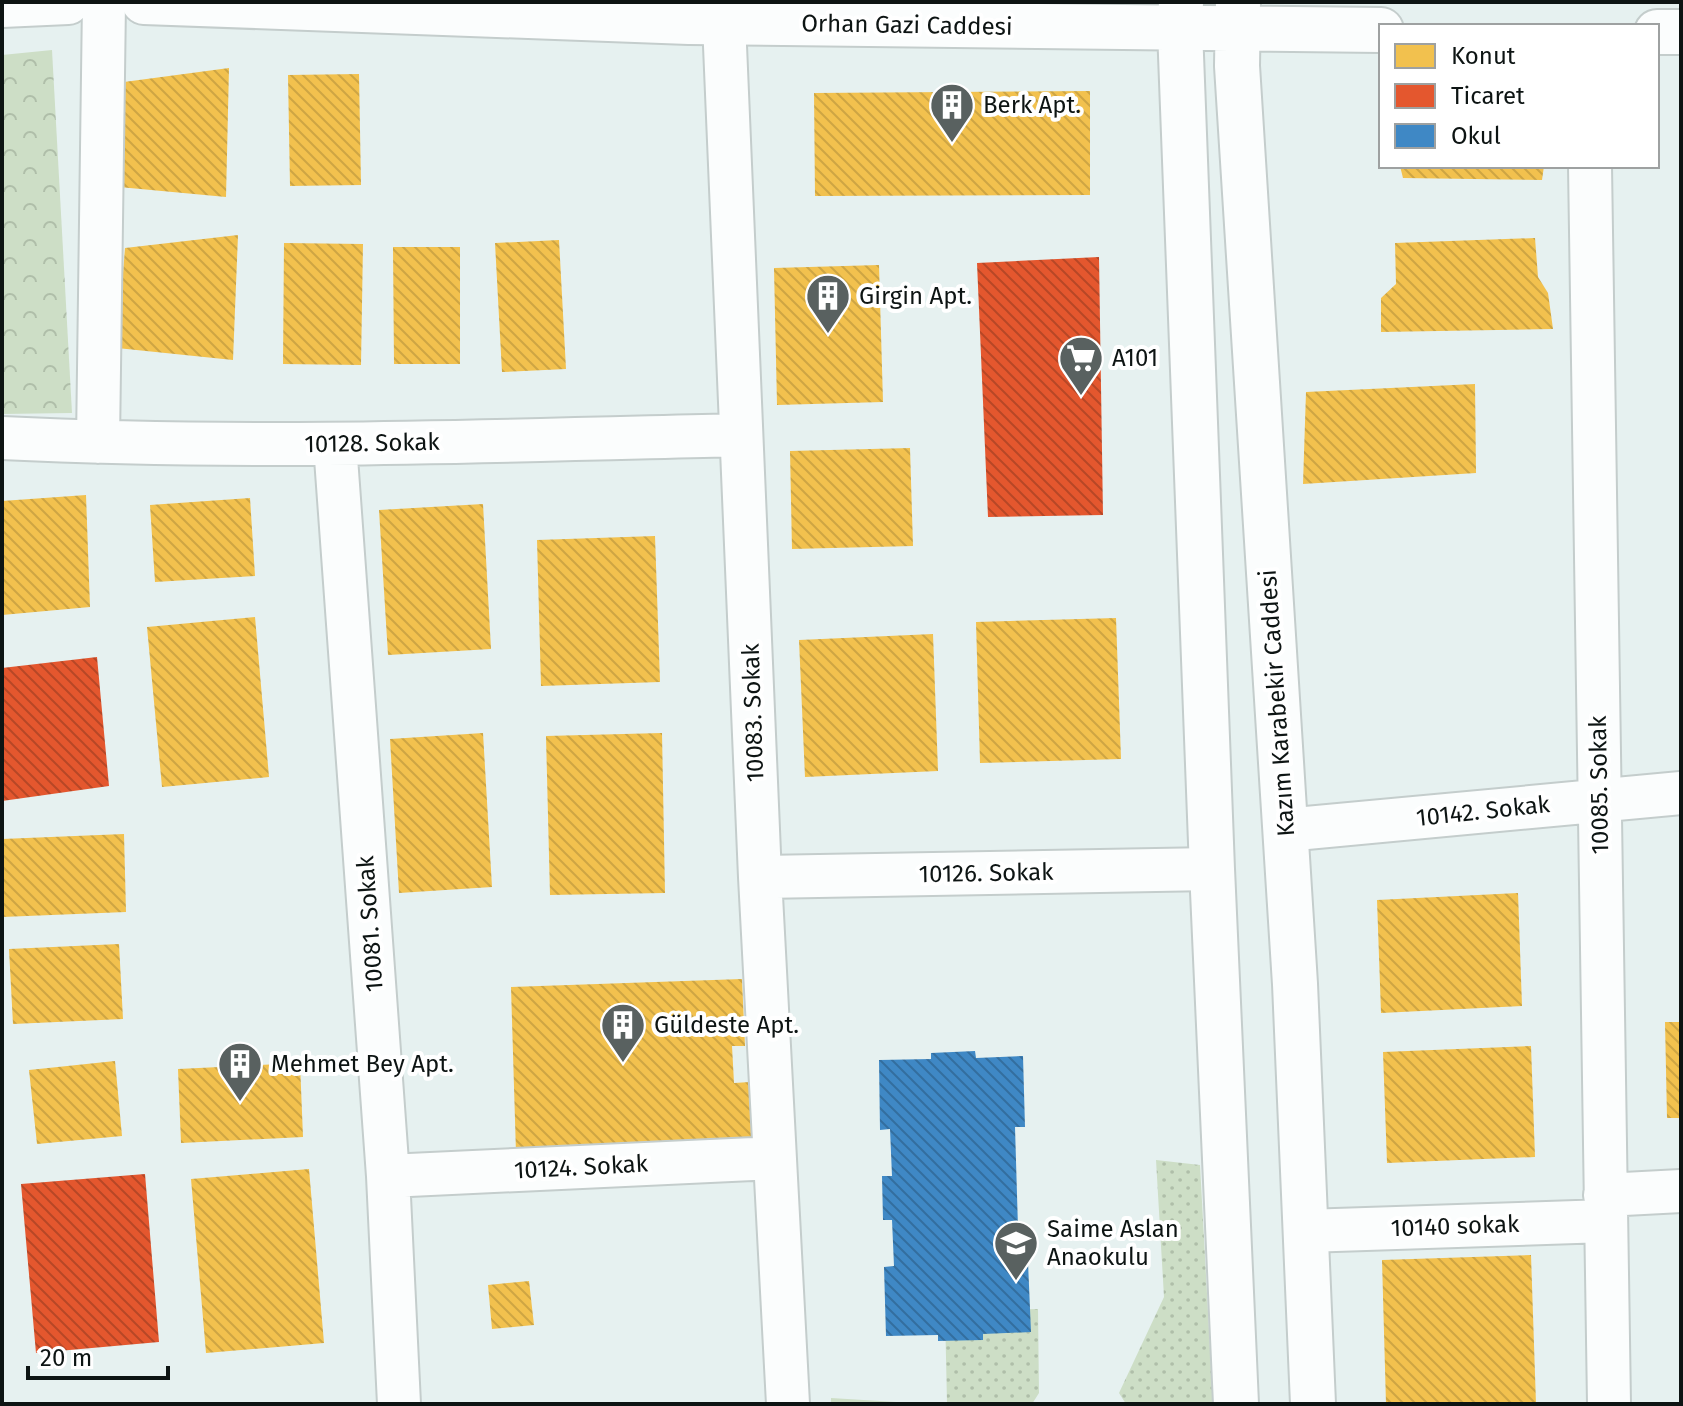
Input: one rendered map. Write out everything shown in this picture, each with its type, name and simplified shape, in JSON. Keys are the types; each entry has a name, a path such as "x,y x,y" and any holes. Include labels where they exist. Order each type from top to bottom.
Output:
{"street":[{"path":"2,5 68,2"},
{"path":"98,442 104,2"},
{"name":"Orhan Gazi Caddesi","path":"144,2 724,22 1238,16 1379,30"},
{"path":"1180,15 1212,869 1236,1404"},
{"name":"Kazım Karabekir Caddesi","path":"1238,16 1237,66 1285,830 1313,1404"},
{"name":"10083. Sokak","path":"724,22 773,1158 788,1404"},
{"path":"1659,32 1681,32"},
{"name":"10085. Sokak","path":"1590,168 1609,1404"},
{"name":"10128. Sokak","path":"2,438 335,444 741,435"},
{"name":"10081. Sokak","path":"335,444 388,1176 399,1404"},
{"name":"10142. Sokak","path":"1285,830 1681,793"},
{"name":"10126. Sokak","path":"760,877 1212,869"},
{"name":"10124. Sokak","path":"388,1176 773,1158"},
{"name":"10140 sokak","path":"1305,1231 1605,1208 1681,1191"}],"green space":[{"path":"52,50 72,413 2,414 2,55"},
{"path":"1156,1160 1200,1165 1213,1404 1126,1404 1119,1393 1164,1297"},
{"path":"1038,1309 1039,1393 1032,1404 947,1404 945,1311"},
{"path":"831,1398 929,1404 831,1404"}],"building: Konut":[{"path":"229,68 226,197 119,187 124,82"},
{"path":"359,74 361,185 290,186 288,75"},
{"name":"Berk Apt.","path":"1090,91 1090,195 815,196 814,93"},
{"path":"1400,168 1544,168 1542,180 1403,178"},
{"path":"238,235 233,360 117,348 125,248"},
{"path":"1535,238 1538,277 1548,293 1553,329 1381,332 1381,298 1396,284 1395,243"},
{"path":"559,240 566,369 502,372 495,243"},
{"path":"284,243 363,244 361,365 283,364"},
{"path":"393,247 460,247 460,364 394,364"},
{"name":"Girgin Apt.","path":"879,265 883,402 777,405 774,268"},
{"path":"1475,384 1476,473 1303,484 1306,392"},
{"path":"910,448 913,546 792,549 790,451"},
{"path":"86,495 90,607 2,615 2,501"},
{"path":"250,498 255,576 155,582 150,505"},
{"path":"483,504 491,649 388,655 379,510"},
{"path":"655,536 660,682 541,686 537,540"},
{"path":"255,617 269,777 162,787 147,627"},
{"path":"1116,618 1121,759 980,763 976,622"},
{"path":"933,634 938,771 805,777 799,640"},
{"path":"483,733 492,887 399,893 390,739"},
{"path":"662,733 665,893 550,895 546,736"},
{"path":"124,834 126,912 2,917 2,839"},
{"path":"1518,893 1522,1006 1381,1013 1377,900"},
{"path":"119,944 123,1019 13,1024 9,949"},
{"name":"Güldeste Apt.","path":"742,979 745,1046 732,1046 734,1083 750,1082 752,1144 516,1153 511,987"},
{"path":"1665,1022 1681,1022 1681,1118 1667,1118"},
{"path":"1531,1046 1535,1157 1387,1163 1383,1052"},
{"path":"115,1061 122,1136 37,1144 29,1070"},
{"name":"Mehmet Bey Apt.","path":"300,1063 303,1137 181,1143 178,1069"},
{"path":"309,1169 324,1343 206,1353 191,1179"},
{"path":"1531,1255 1536,1404 1386,1404 1382,1260"},
{"path":"529,1281 534,1325 492,1329 488,1285"}],"building: Ticaret":[{"path":"1099,257 1103,515 988,517 977,263"},
{"path":"97,657 109,786 2,801 2,668"},
{"path":"145,1174 159,1342 36,1353 21,1184"}],"building: Okul":[{"path":"975,1051 976,1058 1023,1056 1025,1127 1015,1127 1019,1262 1028,1262 1031,1332 983,1334 983,1340 938,1341 938,1335 886,1336 884,1267 894,1266 892,1220 883,1220 882,1176 892,1176 890,1129 880,1130 879,1060 931,1059 931,1053"}],"place":[{"name":"Berk Apt.","path":"952,144"},
{"name":"Girgin Apt.","path":"828,335"},
{"name":"A101","path":"1081,397"},
{"name":"Güldeste Apt.","path":"623,1064"},
{"name":"Mehmet Bey Apt.","path":"240,1103"},
{"name":"Saime Aslan Anaokulu","path":"1016,1282"}]}
